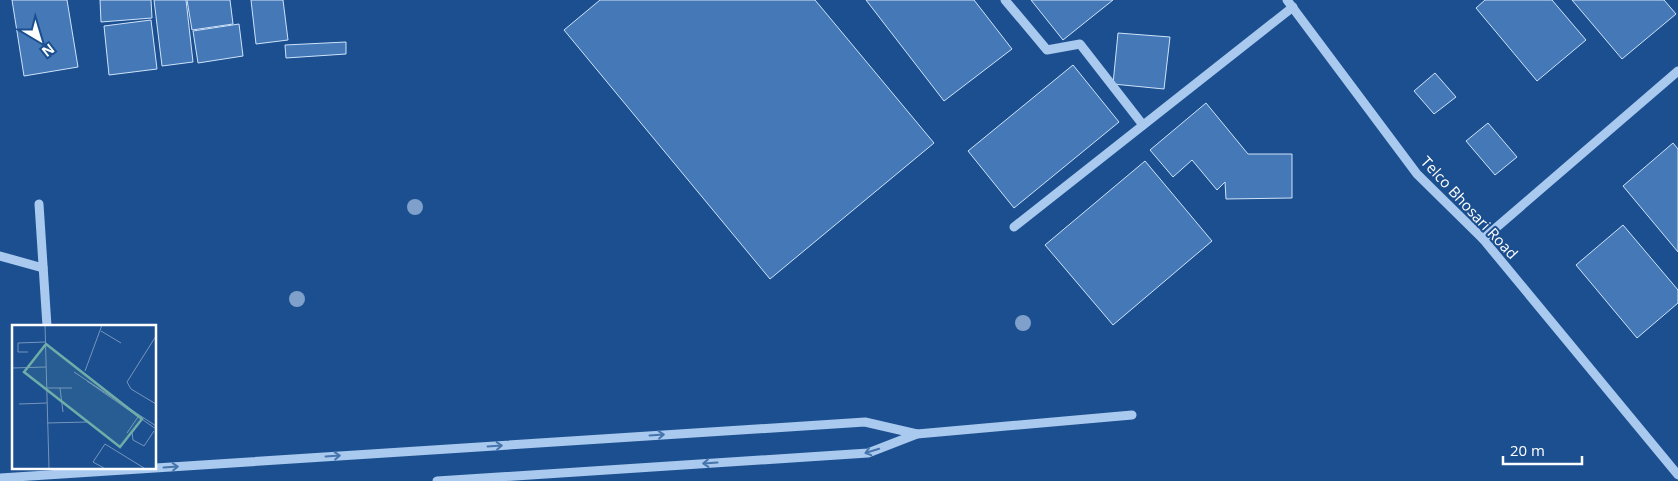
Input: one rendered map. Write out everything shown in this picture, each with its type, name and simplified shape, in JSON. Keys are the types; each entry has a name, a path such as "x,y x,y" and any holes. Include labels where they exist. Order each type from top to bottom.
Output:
{"street":[{"path":"1005,0 1047,50 1080,44 1143,125"},
{"path":"1014,227 1143,125 1290,4"},
{"name":"Telco Bhosari Road","path":"1290,4 1417,174 1483,239 1678,475"},
{"path":"1483,239 1678,71"},
{"path":"39,204 47,325"},
{"path":"0,256 43,268"},
{"path":"437,481 868,453 917,434 1132,415"},
{"path":"156,465 864,422 917,434"},
{"path":"0,478 110,468"}],"building":[{"path":"12,0 67,0 78,67 24,76"},
{"path":"100,0 151,0 152,18 101,22"},
{"path":"154,0 186,0 193,62 162,66"},
{"path":"187,0 230,0 233,24 192,30"},
{"path":"251,0 283,0 288,40 256,44"},
{"path":"600,0 815,0 934,143 770,279 564,30"},
{"path":"866,0 974,0 1012,49 944,101"},
{"path":"1031,0 1113,0 1063,40"},
{"path":"1485,0 1552,0 1586,40 1537,81 1476,8"},
{"path":"1572,0 1664,0 1676,14 1622,59"},
{"path":"151,20 157,69 109,75 104,26"},
{"path":"239,24 243,56 198,63 193,31"},
{"path":"1118,33 1170,37 1164,89 1113,84"},
{"path":"346,42 346,54 286,58 285,45"},
{"path":"1073,65 1119,122 1014,208 968,151"},
{"path":"1435,73 1456,97 1434,114 1414,91"},
{"path":"1206,103 1248,154 1292,154 1292,198 1226,199 1225,182 1217,190 1192,160 1173,177 1150,150"},
{"path":"1488,123 1517,157 1495,175 1466,141"},
{"path":"1673,143 1678,149 1678,252 1623,186"},
{"path":"1145,161 1212,241 1113,325 1045,245"},
{"path":"1623,225 1678,290 1678,303 1637,338 1576,265"}]}
